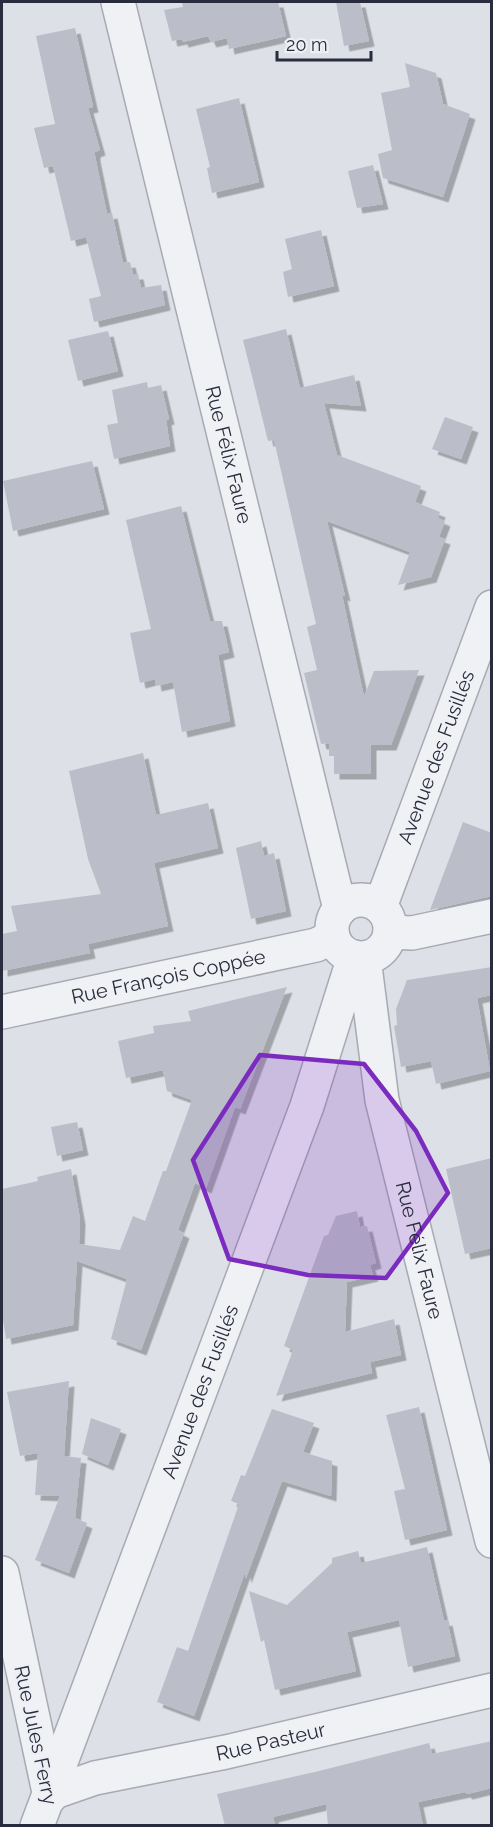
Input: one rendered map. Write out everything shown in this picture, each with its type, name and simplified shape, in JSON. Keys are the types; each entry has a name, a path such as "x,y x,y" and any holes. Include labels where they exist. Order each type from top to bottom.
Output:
{"street":[{"name":"Rue Félix Faure","path":"118,2 348,940 382,1100 492,1542"},
{"name":"Avenue des Fusillés","path":"37,1826 307,1106 348,940 373,955 381,950 387,941 385,919 492,607"},
{"name":"Rue François Coppée","path":"2,1011 348,940 355,900 363,900 385,919"},
{"path":"385,919 403,934 492,916"},
{"name":"Rue Jules Ferry","path":"2,1573 56,1826"},
{"name":"Rue Pasteur","path":"49,1794 95,1778 226,1752 492,1690"}],"highlighted area":[{"path":"260,1055 364,1064 416,1131 448,1193 386,1278 308,1275 229,1259 193,1160"}],"building":[{"path":"182,2 278,2 286,36 229,49 227,38 211,42 208,36 183,42 182,39 172,41 164,10 183,7"},
{"path":"336,2 360,2 369,41 344,46"},
{"path":"75,28 93,107 88,108 100,150 95,152 95,156 107,214 112,213 123,263 130,262 133,274 138,274 141,288 161,285 165,305 94,322 89,299 101,296 86,237 71,241 53,166 44,168 34,128 55,124 36,36"},
{"path":"405,63 436,73 443,104 470,114 443,197 383,178 378,154 392,150 381,93 410,87"},
{"path":"239,98 259,182 212,193 207,168 210,167 196,109"},
{"path":"373,165 383,204 357,208 348,171"},
{"path":"321,230 334,286 288,297 283,272 292,269 285,239"},
{"path":"286,329 300,388 354,375 361,406 324,403 337,455 421,486 415,502 440,512 438,518 445,521 439,537 445,539 431,577 398,585 410,552 327,521 345,596 342,595 364,697 374,671 419,670 391,745 371,745 371,774 334,774 334,756 329,756 329,743 321,744 304,673 317,670 307,627 316,624 274,440 268,441 243,340"},
{"path":"108,331 118,371 78,381 68,340"},
{"path":"147,382 148,388 161,385 169,419 166,420 170,446 114,459 107,425 118,423 112,390"},
{"path":"445,417 473,427 461,459 432,449"},
{"path":"92,461 104,509 13,531 3,481"},
{"path":"181,506 210,621 222,621 229,652 218,655 230,721 182,732 173,682 156,686 155,679 140,683 130,633 151,629 126,520"},
{"path":"143,753 156,815 208,803 218,848 154,863 168,926 88,944 90,953 2,971 2,934 17,931 11,906 101,894 88,859 69,771"},
{"path":"463,822 492,833 492,896 430,910"},
{"path":"261,841 264,856 274,853 286,911 251,919 236,848"},
{"path":"492,967 492,995 477,998 490,1071 436,1084 431,1061 401,1067 394,1026 397,1025 396,1009 407,980"},
{"path":"287,987 240,1109 235,1107 206,1188 195,1183 178,1230 184,1233 141,1350 111,1339 127,1279 77,1261 73,1325 6,1339 2,1314 2,1189 38,1181 37,1177 71,1169 80,1219 79,1244 120,1250 133,1216 145,1221 163,1171 166,1171 192,1100 167,1091 163,1070 126,1078 118,1041 154,1033 153,1026 191,1021 188,1011"},
{"path":"77,1122 83,1150 57,1156 51,1127"},
{"path":"492,1158 492,1248 465,1254 446,1169"},
{"path":"357,1211 360,1227 367,1226 376,1263 370,1265 373,1276 347,1282 345,1332 394,1319 401,1355 370,1362 372,1373 276,1396 293,1350 284,1346 324,1236 328,1235 336,1216"},
{"path":"69,1381 64,1456 81,1458 75,1518 87,1523 69,1573 35,1560 60,1496 35,1495 38,1453 20,1456 7,1392"},
{"path":"419,1407 447,1530 405,1540 394,1491 405,1489 386,1415"},
{"path":"272,1409 314,1423 303,1452 332,1461 331,1496 282,1481 246,1578 245,1572 194,1716 157,1702 177,1647 188,1651 239,1504 231,1501 241,1475 245,1476"},
{"path":"91,1418 121,1429 108,1465 82,1454"},
{"path":"427,1547 444,1621 447,1620 455,1656 408,1667 399,1620 347,1632 356,1671 275,1690 264,1640 261,1642 249,1591 287,1605 332,1563 332,1558 358,1551 361,1563"},
{"path":"492,1741 492,1788 418,1802 423,1826 328,1826 326,1804 273,1817 275,1826 225,1826 217,1794 429,1743 432,1754"}]}
